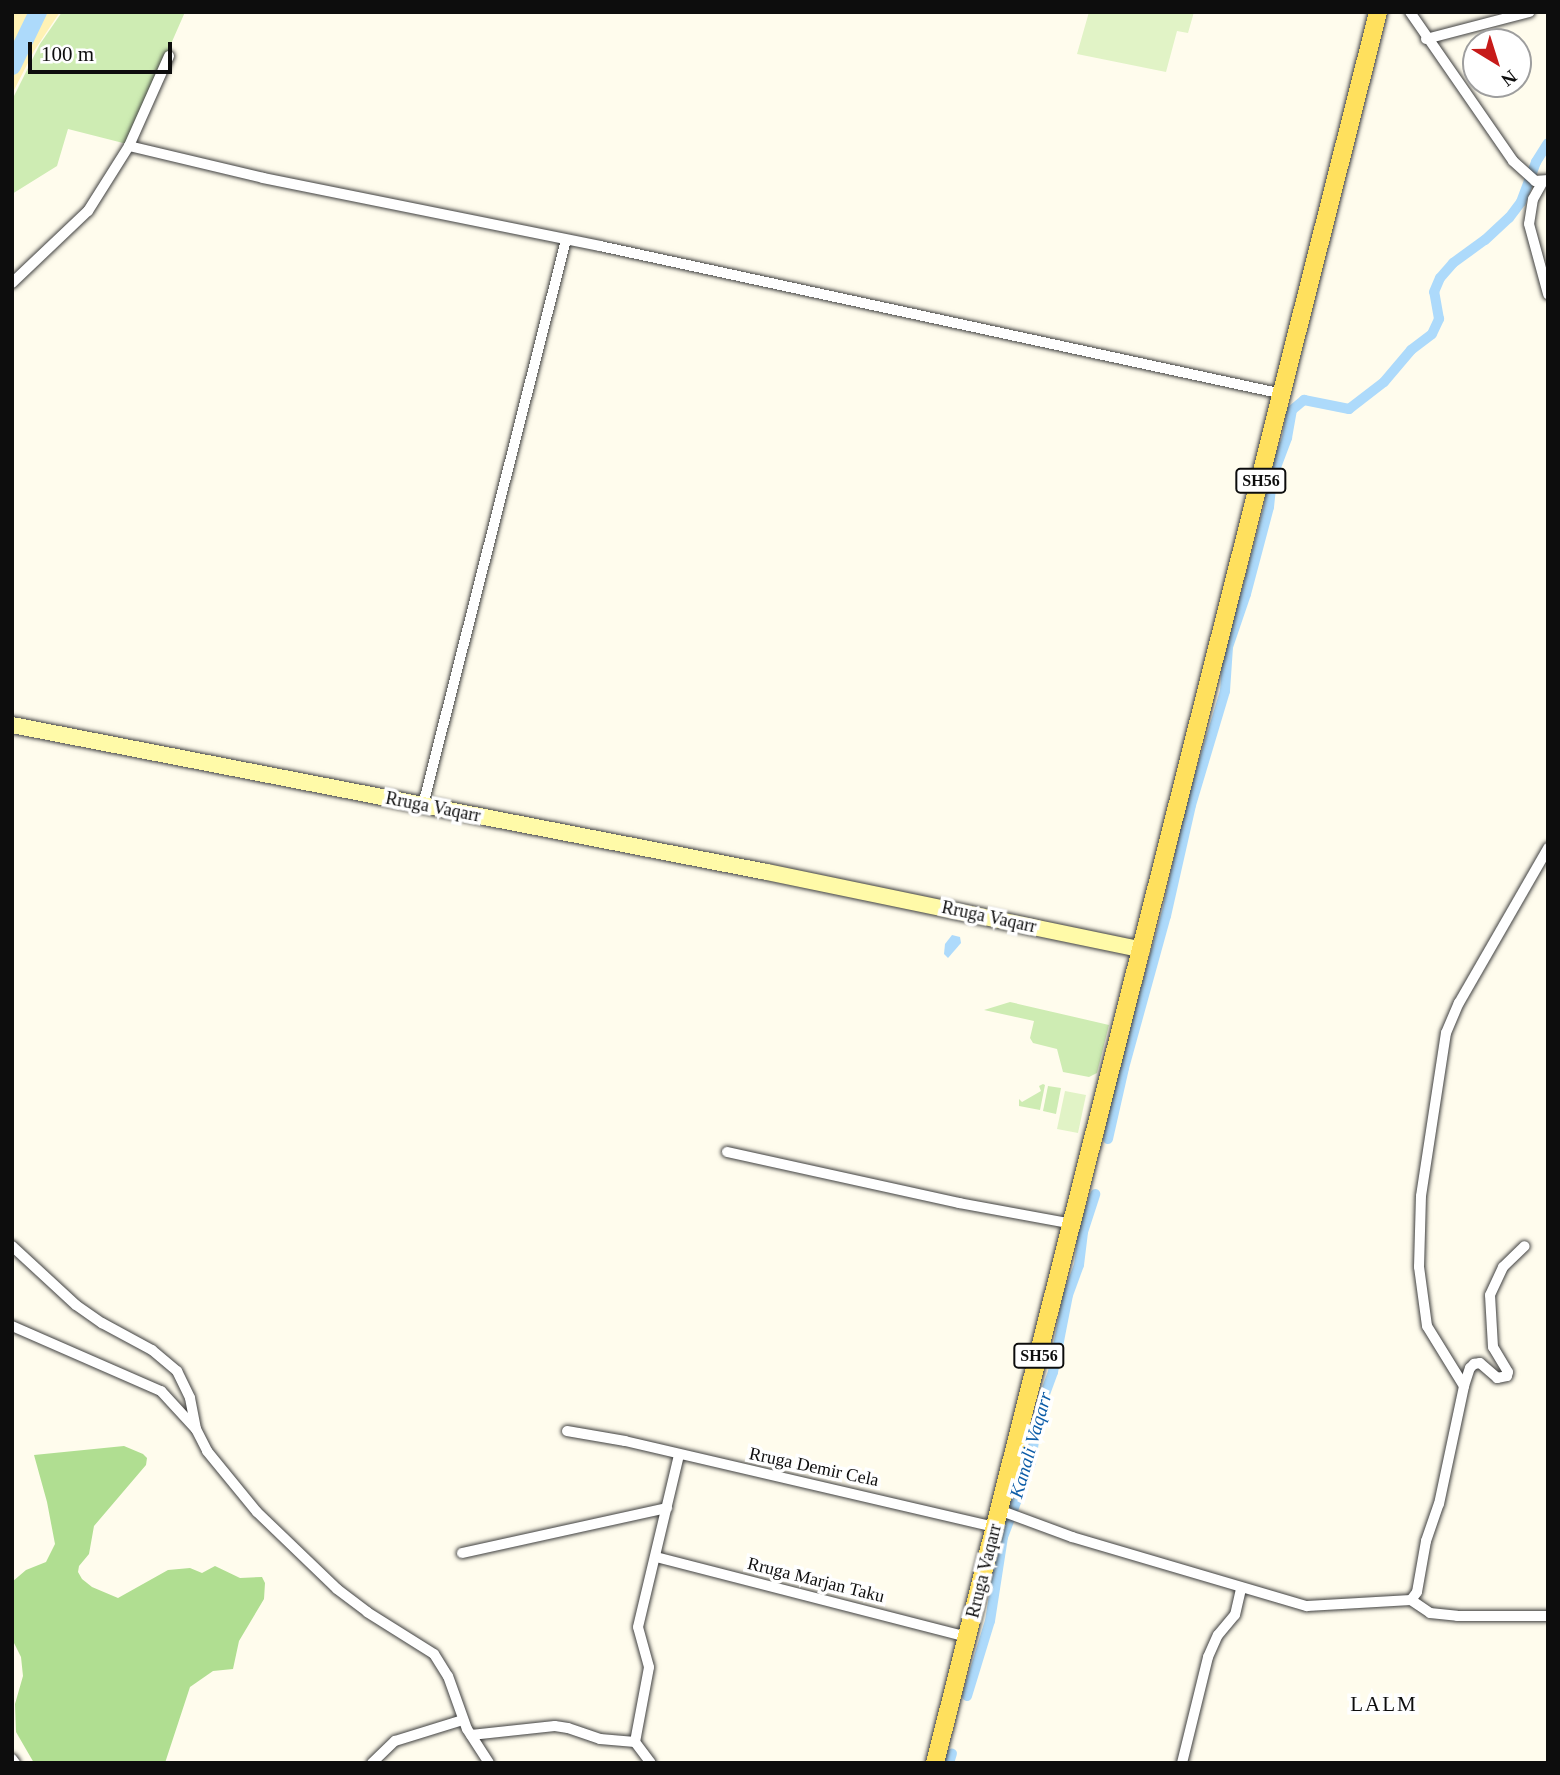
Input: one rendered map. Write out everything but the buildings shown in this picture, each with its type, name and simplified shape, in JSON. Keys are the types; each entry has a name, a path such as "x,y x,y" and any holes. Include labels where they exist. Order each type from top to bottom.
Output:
{"main road":[{"name":"SH56","path":"1142,950 1378,12"},
{"name":"Rruga Vaqarr","path":"12,725 1142,950 1073,1224 1005,1516 967,1637 935,1763"}],"street":[{"path":"1410,12 1426,39 1524,173 1542,181 1533,199 1529,224 1548,294"},
{"path":"1426,39 1530,12"},
{"path":"12,283 88,211 129,146 169,56"},
{"path":"129,146 263,178 566,240 1283,394"},
{"path":"423,805 566,240"},
{"path":"1464,1386 1427,1326 1419,1268 1423,1173 1437,1106 1446,1033 1452,1017 1548,848"},
{"path":"727,1152 959,1203 1073,1224"},
{"path":"12,1246 76,1305 166,1360 186,1386 197,1429 207,1451 237,1489 337,1589 367,1612 434,1654 448,1676 463,1720 489,1763"},
{"path":"1525,1246 1503,1268 1490,1295 1493,1347 1508,1372 1507,1376 1497,1378 1480,1363 1474,1364 1464,1386 1439,1504 1426,1541 1417,1592 1411,1600 1430,1613 1457,1616 1548,1616"},
{"path":"12,1326 161,1391 197,1429"},
{"name":"Rruga Demir Cela","path":"567,1431 625,1441 679,1455 1005,1516 1241,1589 1322,1607 1411,1600"},
{"path":"635,1742 649,1667 638,1627 679,1455"},
{"path":"462,1553 667,1508"},
{"name":"Rruga Marjan Taku","path":"656,1557 967,1637"},
{"path":"1182,1763 1208,1657 1218,1635 1234,1615 1241,1589"},
{"path":"372,1763 395,1741 463,1720"},
{"path":"471,1735 555,1726 600,1739 635,1742 651,1763"}],"green space":[{"path":"62,12 185,12 127,144 68,129 57,166 12,194 12,100 40,44"},
{"path":"1089,12 1194,12 1188,33 1177,31 1166,72 1077,54"},
{"path":"1010,1002 1109,1025 1097,1073 1089,1077 1063,1072 1057,1049 1033,1043 1030,1038 1034,1021 984,1010"},
{"path":"1045,1085 1040,1110 1019,1106 1019,1099 1022,1102 1041,1091 1039,1086"},
{"path":"1048,1086 1061,1088 1056,1114 1043,1111"},
{"path":"1065,1091 1086,1095 1078,1133 1057,1129"},
{"path":"124,1446 143,1454 147,1458 146,1465 94,1526 89,1554 79,1566 78,1572 82,1579 92,1587 118,1598 168,1570 190,1568 202,1573 215,1566 240,1578 262,1577 265,1583 264,1599 239,1641 233,1669 213,1671 190,1687 165,1763 34,1763 16,1732 15,1704 23,1676 21,1657 12,1639 12,1582 26,1570 46,1562 55,1544 34,1455"}],"sand":[{"path":"12,12 60,12 34,51 12,94"}],"water":[{"path":"952,935 960,937 961,943 948,958 944,954 945,944"}],"waterway":[{"path":"12,66 38,12"},
{"path":"1108,1139 1124,1068 1166,916 1191,805 1225,691 1228,647 1246,594 1269,507 1272,478 1287,438 1292,410 1304,400 1349,409 1384,382 1411,350 1432,334 1439,319 1434,292 1440,278 1453,263 1485,240 1509,218 1521,202 1536,162 1548,143"},
{"name":"Kanali Vaqarr","path":"967,1696 990,1621 1003,1537 1031,1462 1038,1413 1053,1372 1068,1295 1079,1265 1083,1232 1095,1194"},
{"name":"Kanali Vaqarr","path":"949,1763 952,1753"}],"district":[{"name":"LALM","path":"1384,1704"}]}
